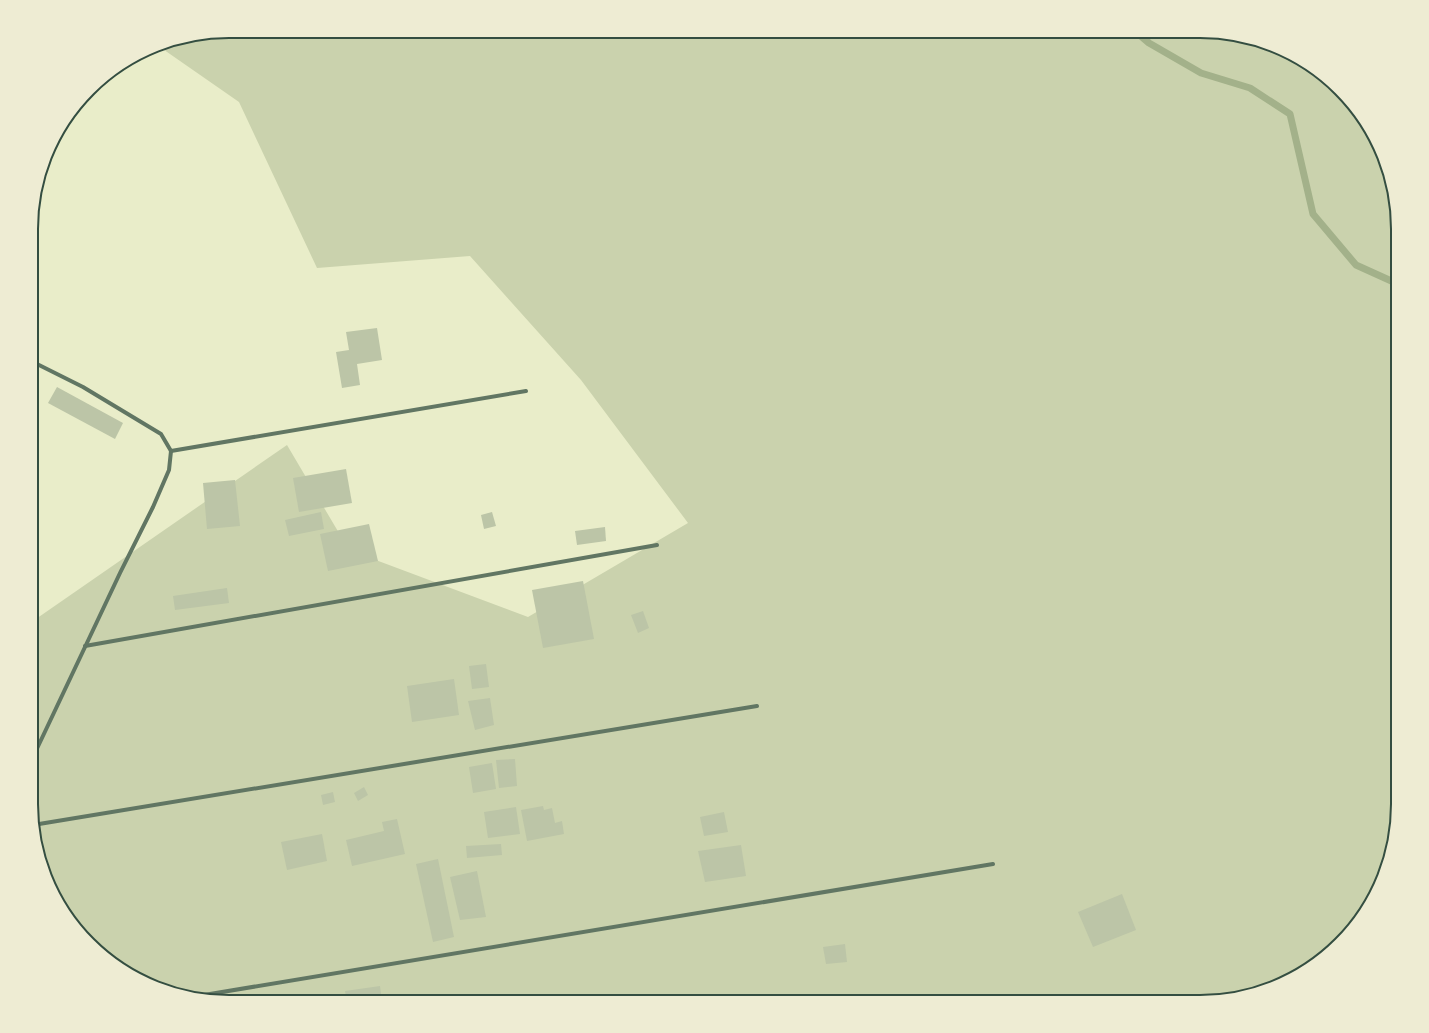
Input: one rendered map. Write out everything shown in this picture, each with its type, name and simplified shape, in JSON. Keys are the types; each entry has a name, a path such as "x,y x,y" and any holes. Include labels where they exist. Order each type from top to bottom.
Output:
{"street":[{"path":"38,364 83,387 161,434 171,450 169,470 153,507 38,747"},
{"path":"171,450 526,391"},
{"path":"86,646 657,545"},
{"path":"39,824 757,706"},
{"path":"210,994 993,864"}],"green space":[{"path":"217,38 1212,38 1261,48 1306,70 1326,85 1344,103 1359,123 1381,168 1391,217 1391,816 1381,865 1359,910 1344,930 1326,948 1306,963 1261,985 1212,995 217,995 168,985 123,963 103,948 85,930 70,910 48,865 42,841 38,816 38,618 287,445 349,550 528,617 688,523 581,380 470,256 317,268 239,102 164,50 192,42"}],"building":[{"path":"377,328 382,360 357,364 360,385 342,388 336,352 349,350 346,332"},
{"path":"57,387 123,423 115,439 48,403"},
{"path":"346,469 352,503 299,512 293,478"},
{"path":"235,480 240,526 207,529 203,483"},
{"path":"321,512 324,529 289,536 285,520"},
{"path":"492,512 496,526 484,529 481,515"},
{"path":"369,524 378,561 328,571 320,534"},
{"path":"605,527 606,541 577,545 575,531"},
{"path":"583,581 594,639 543,648 532,590"},
{"path":"227,588 229,603 175,610 173,596"},
{"path":"643,611 649,628 638,633 631,615"},
{"path":"486,664 489,687 472,689 469,666"},
{"path":"454,679 459,715 412,722 407,686"},
{"path":"490,698 494,725 475,730 468,701"},
{"path":"515,759 517,786 499,788 496,760"},
{"path":"492,763 496,789 473,793 469,767"},
{"path":"364,787 368,795 358,801 354,793"},
{"path":"333,792 335,802 323,805 321,795"},
{"path":"543,806 544,810 552,808 555,823 562,821 564,834 527,841 521,810"},
{"path":"516,807 520,834 488,838 484,812"},
{"path":"724,812 728,832 704,836 700,817"},
{"path":"397,819 405,854 352,866 346,840 384,831 382,822"},
{"path":"322,834 327,861 287,870 281,842"},
{"path":"501,844 502,855 467,858 466,846"},
{"path":"741,845 746,876 705,882 698,851"},
{"path":"438,859 454,937 433,942 416,864"},
{"path":"477,871 486,917 460,920 450,877"},
{"path":"1122,894 1136,930 1093,947 1078,912"},
{"path":"845,944 847,962 826,964 823,947"},
{"path":"380,986 381,995 346,995 345,991"}],"waterway":[{"path":"1143,38 1149,43 1201,73 1250,88 1290,114 1313,214 1356,265 1391,281"}]}
